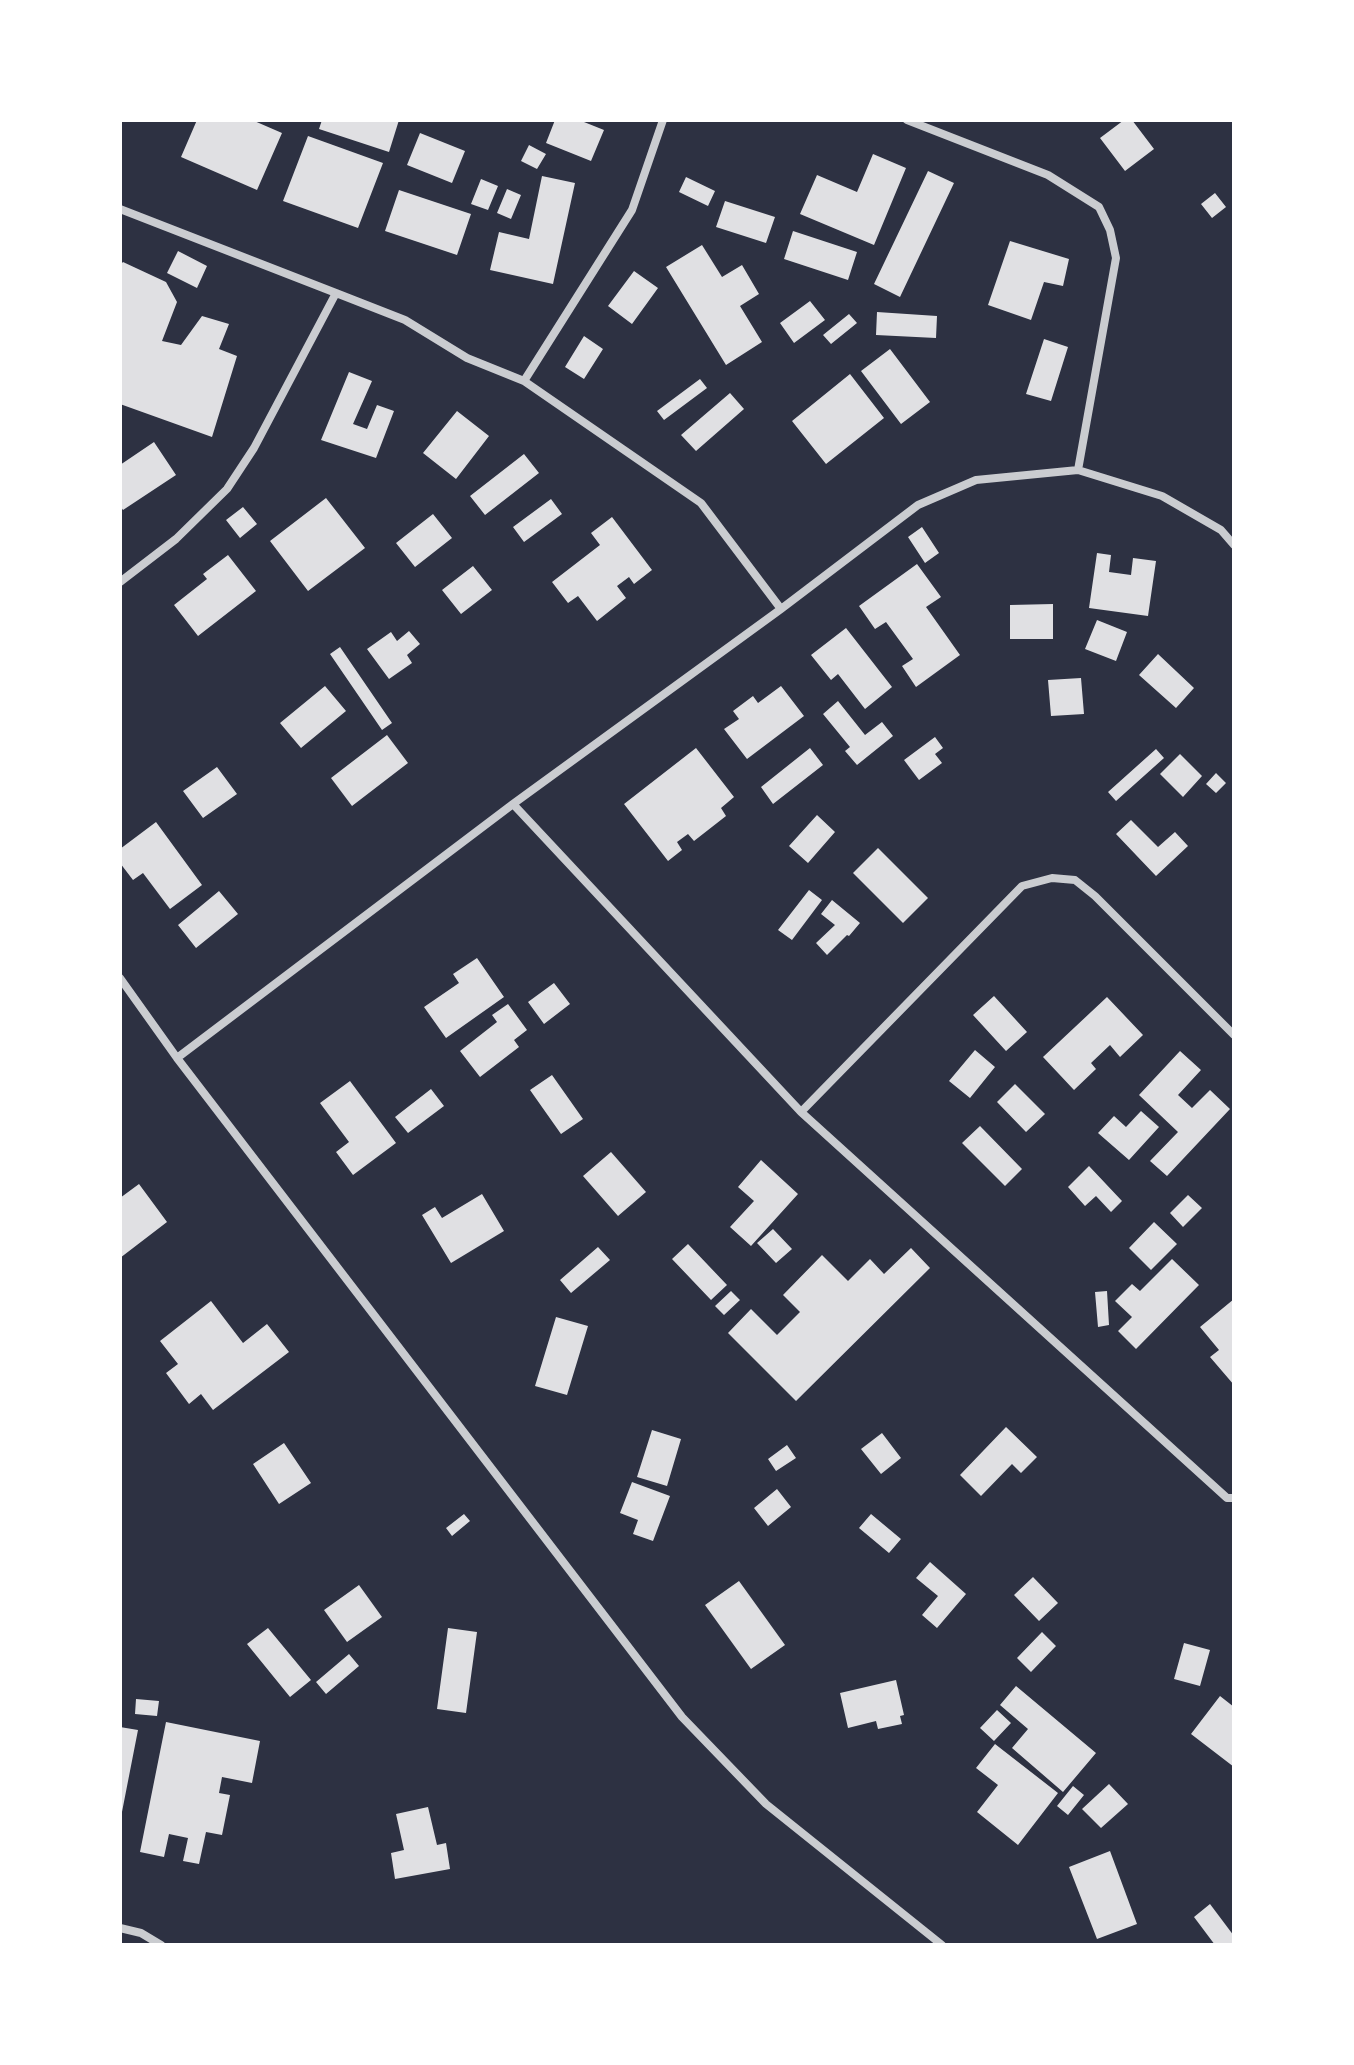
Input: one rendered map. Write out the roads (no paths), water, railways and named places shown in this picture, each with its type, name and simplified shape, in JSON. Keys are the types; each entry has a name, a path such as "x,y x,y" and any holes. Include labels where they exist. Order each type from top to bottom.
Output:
{"street":[{"path":"524,381 632,210 663,120"},
{"path":"907,120 1048,175 1099,207 1110,230 1116,258 1078,470"},
{"path":"120,209 405,320 467,358 524,381 701,503 781,609"},
{"path":"120,582 176,539 227,489 254,448 336,293"},
{"path":"177,1058 513,804 918,505 976,480 1078,470 1162,496 1221,530 1234,545"},
{"path":"513,804 801,1112 1227,1498 1234,1498"},
{"path":"801,1112 1022,886 1052,878 1075,880 1095,896 1234,1035"},
{"path":"120,978 177,1058 682,1717 766,1804 942,1945"},
{"path":"120,1928 141,1933 161,1945"}]}
